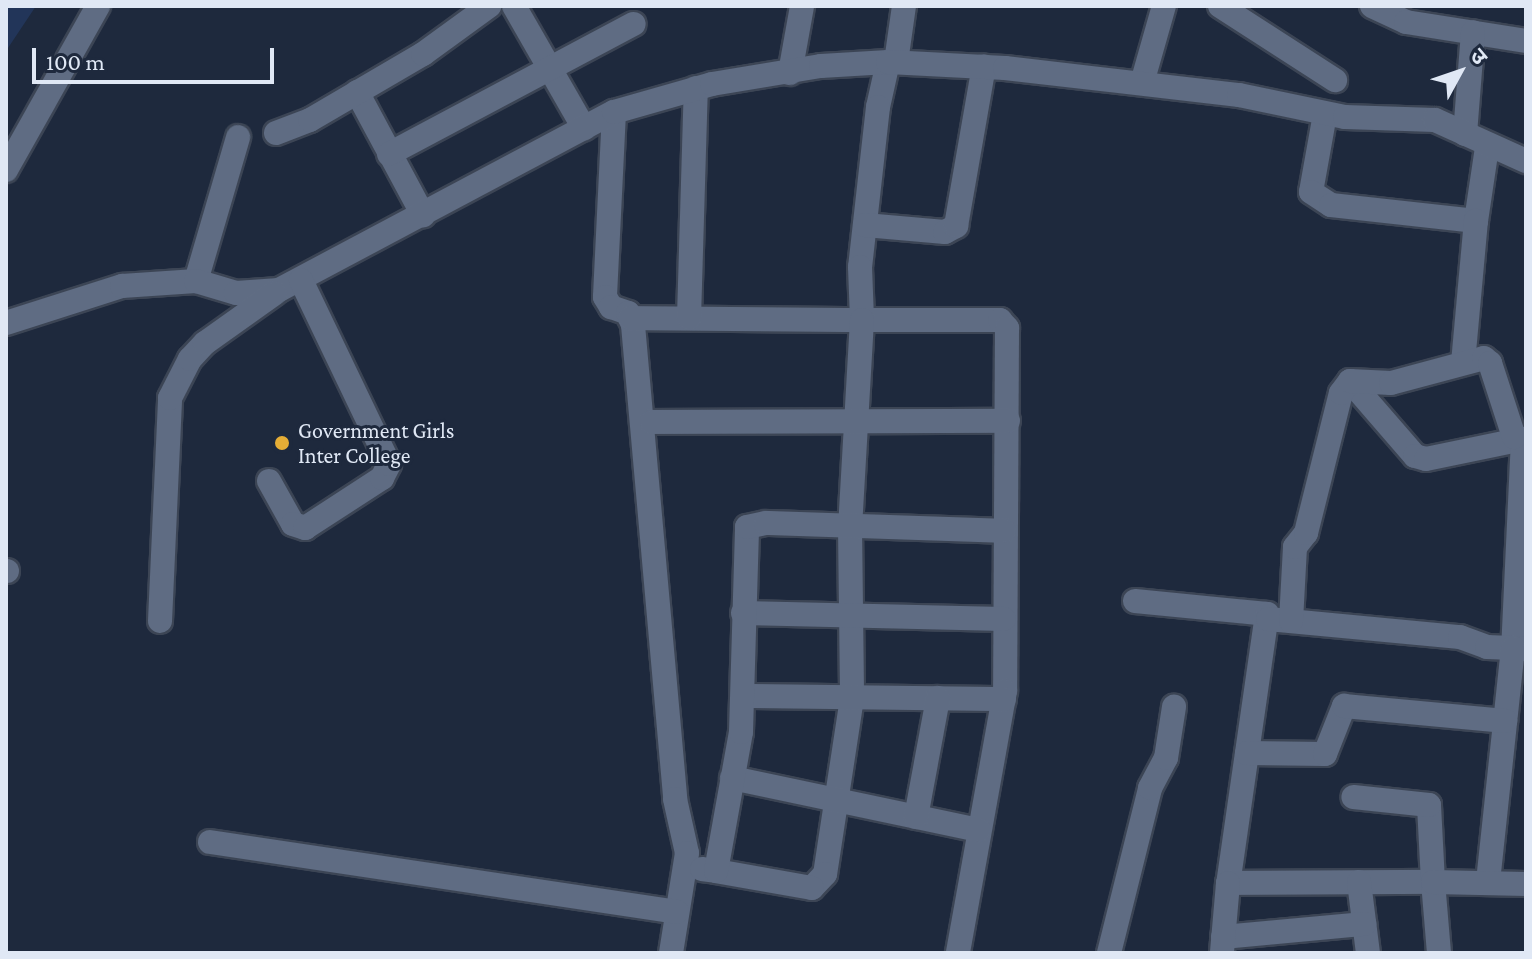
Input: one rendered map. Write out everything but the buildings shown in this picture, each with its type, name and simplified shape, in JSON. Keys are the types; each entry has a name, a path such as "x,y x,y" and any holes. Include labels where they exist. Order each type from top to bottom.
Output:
{"street":[{"path":"6,170 98,6"},
{"path":"276,133 423,54 489,6"},
{"path":"514,6 584,128"},
{"path":"790,73 802,6"},
{"path":"683,867 803,887 819,884 852,698 850,527 865,225 904,6"},
{"path":"1142,83 1164,6"},
{"path":"1220,6 1335,80"},
{"path":"1372,6 1406,22 1526,41"},
{"path":"389,154 634,24"},
{"path":"1465,134 1473,32"},
{"path":"160,621 168,417 176,381 205,343 279,290 614,112 696,88 790,73 892,62 984,66 1142,83 1325,114 1435,120 1487,147 1526,161"},
{"path":"865,225 945,232 956,226 984,66"},
{"path":"689,318 696,88"},
{"path":"357,92 423,215"},
{"path":"614,112 605,297 611,307 630,318 1005,323 1008,421 1004,531 1004,699 958,953"},
{"path":"1325,114 1311,173 1313,198 1331,205 1476,221"},
{"path":"196,281 238,137"},
{"path":"1463,363 1476,221 1487,147"},
{"path":"269,481 293,524 305,528 382,478 389,464 301,280"},
{"path":"6,323 122,286 196,281 236,293 279,290"},
{"path":"630,318 675,799 687,853 671,953"},
{"path":"1350,381 1391,383 1484,358 1490,363 1514,437 1525,445 1519,648 1505,721 1488,883"},
{"path":"1350,381 1415,456 1426,459 1514,437"},
{"path":"1350,381 1341,393 1306,533 1295,547 1247,753 1228,883 1223,945 1364,924"},
{"path":"652,422 856,425 1008,421"},
{"path":"716,871 743,696 745,533 751,523 1004,531"},
{"path":"1135,601 1254,610 1280,620 1460,637 1519,648"},
{"path":"743,613 1004,619"},
{"path":"743,696 1004,699"},
{"path":"916,817 938,698"},
{"path":"1247,753 1325,754 1344,706 1505,721"},
{"path":"1109,953 1150,788 1166,758 1174,707"},
{"path":"732,778 979,830"},
{"path":"1353,797 1429,805 1439,953"},
{"path":"210,842 677,912"},
{"path":"1359,882 1368,953"},
{"path":"1228,883 1526,884"}],"shaded area":[{"path":"6,6 36,6 6,51"}],"place":[{"name":"Government Girls Inter College","path":"282,443"}]}
